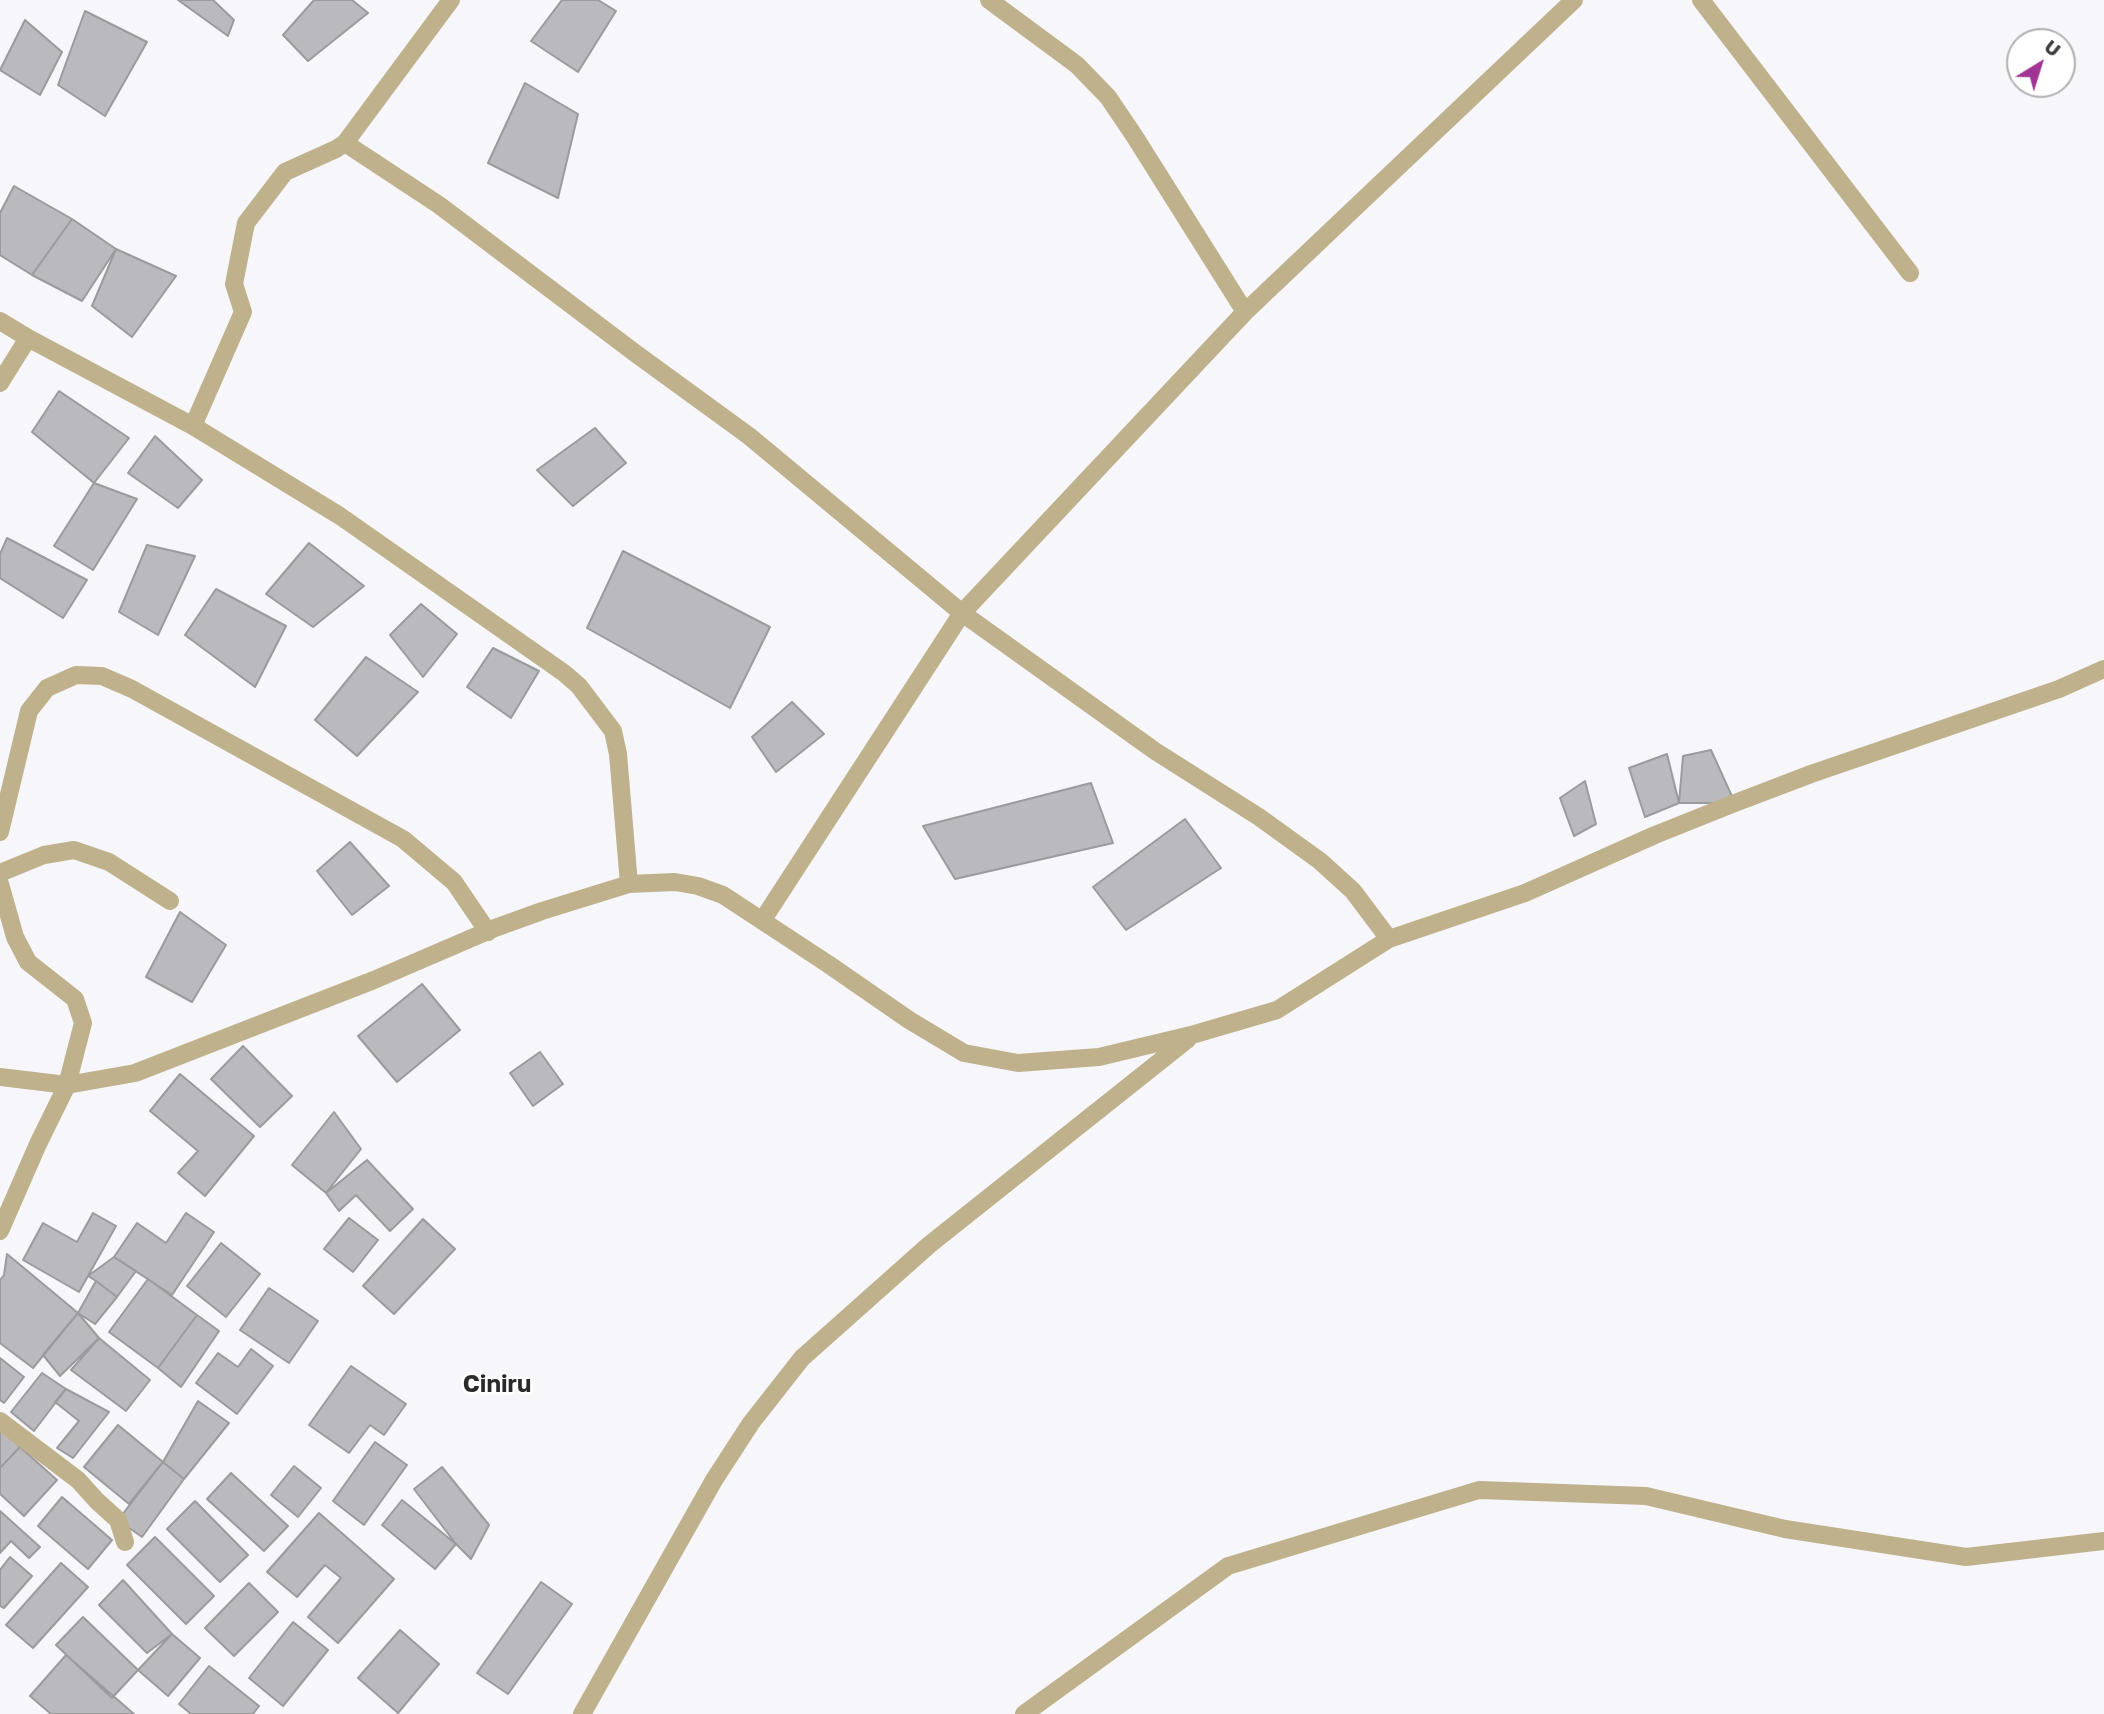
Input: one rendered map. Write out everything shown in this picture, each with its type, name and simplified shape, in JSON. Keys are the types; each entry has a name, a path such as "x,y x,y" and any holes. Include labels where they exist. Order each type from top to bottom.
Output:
{"street":[{"path":"193,426 243,312 234,284 246,223 285,172 345,143 451,0"},
{"path":"989,0 1077,65 1108,97 1245,312"},
{"path":"762,921 962,613 1245,312 1574,0"},
{"path":"1701,0 1910,273"},
{"path":"345,143 439,205 748,436 962,613 1155,751 1259,817 1320,861 1353,891 1389,939"},
{"path":"0,321 193,426 340,516 564,673 579,687 613,732 618,754 629,884"},
{"path":"0,383 28,338"},
{"path":"0,1077 67,1085 135,1073 542,911 629,884 675,882 698,886 723,895 909,1020 964,1053 1018,1063 1099,1057 1195,1034 1277,1010 1389,939 1525,893 1655,835 1811,774 2059,689 2104,669"},
{"path":"0,832 29,711 47,688 76,675 102,676 132,689 403,839 454,882 491,930"},
{"path":"0,873 44,855 74,850 109,862 170,901"},
{"path":"0,884 15,937 28,962 75,999 83,1023 67,1085 3,1226"},
{"path":"582,1714 714,1480 751,1423 802,1358 929,1245 1195,1034"},
{"path":"0,1421 78,1480 118,1520 125,1542"},
{"path":"1024,1714 1228,1566 1479,1490 1646,1496 1785,1529 1966,1557 2104,1541"}],"building":[{"path":"178,0 213,0 234,20 228,36"},
{"path":"314,0 352,0 368,13 308,61 283,35"},
{"path":"562,0 598,0 616,11 578,72 531,41"},
{"path":"85,11 147,42 105,116 58,85"},
{"path":"25,20 62,52 40,95 0,70"},
{"path":"525,83 578,114 558,198 488,163"},
{"path":"14,186 72,219 32,275 0,255 0,213"},
{"path":"72,219 116,249 82,301 32,275"},
{"path":"116,249 176,276 132,337 92,306"},
{"path":"59,391 129,438 94,483 32,432"},
{"path":"595,428 626,463 573,506 537,470"},
{"path":"155,436 202,480 178,508 128,473"},
{"path":"94,483 137,499 93,570 54,546"},
{"path":"7,538 87,580 63,618 0,578 0,554"},
{"path":"309,543 364,586 313,627 266,594"},
{"path":"147,545 195,556 158,635 119,612"},
{"path":"623,551 770,627 730,708 587,628"},
{"path":"216,589 286,626 255,687 185,635"},
{"path":"421,604 457,634 423,677 390,635"},
{"path":"493,648 539,671 511,718 467,687"},
{"path":"366,657 418,692 357,756 315,720"},
{"path":"792,702 824,734 776,772 752,737"},
{"path":"1711,750 1735,803 1679,803 1683,756"},
{"path":"1667,754 1679,803 1645,817 1629,768"},
{"path":"1585,781 1596,824 1574,836 1560,798"},
{"path":"1091,783 1113,843 955,879 923,826"},
{"path":"1185,819 1221,868 1126,930 1093,887"},
{"path":"350,842 389,886 352,915 317,871"},
{"path":"180,912 226,945 192,1002 146,977"},
{"path":"422,984 460,1030 397,1082 358,1036"},
{"path":"243,1046 292,1096 260,1127 211,1079"},
{"path":"540,1052 563,1084 533,1106 510,1073"},
{"path":"180,1074 254,1136 205,1196 178,1173 198,1151 150,1111"},
{"path":"334,1112 361,1149 326,1193 292,1165"},
{"path":"367,1160 413,1209 390,1231 356,1195 339,1211 326,1193"},
{"path":"93,1213 116,1226 79,1292 23,1260 43,1223 77,1242"},
{"path":"186,1213 214,1232 172,1295 114,1257 137,1223 166,1243"},
{"path":"349,1218 378,1240 353,1272 324,1249"},
{"path":"423,1219 455,1249 394,1314 363,1286"},
{"path":"221,1243 260,1274 226,1317 187,1286"},
{"path":"7,1254 78,1313 33,1368 0,1343 0,1280 4,1275"},
{"path":"114,1257 136,1271 117,1297 88,1276"},
{"path":"148,1279 197,1315 158,1368 109,1332"},
{"path":"96,1281 117,1297 95,1324 78,1313"},
{"path":"269,1288 318,1321 289,1363 240,1330"},
{"path":"78,1313 99,1338 60,1376 43,1355"},
{"path":"197,1315 219,1331 181,1387 158,1368"},
{"path":"99,1338 150,1380 126,1411 71,1370"},
{"path":"251,1349 273,1366 237,1414 196,1383 218,1353 238,1367"},
{"path":"0,1358 24,1377 4,1403 0,1400"},
{"path":"351,1366 406,1404 384,1435 370,1425 349,1453 309,1425"},
{"path":"42,1373 66,1389 34,1431 11,1412"},
{"path":"66,1389 109,1412 73,1458 57,1448 79,1421 55,1402"},
{"path":"198,1401 229,1423 184,1479 163,1462"},
{"path":"0,1425 20,1447 0,1468"},
{"path":"118,1425 163,1462 129,1504 84,1467"},
{"path":"375,1442 407,1465 364,1525 333,1501"},
{"path":"20,1447 57,1480 24,1516 0,1494 0,1468"},
{"path":"163,1462 184,1479 142,1537 118,1520"},
{"path":"294,1466 321,1488 298,1517 271,1495"},
{"path":"442,1467 489,1525 471,1559 456,1544 414,1489"},
{"path":"231,1473 288,1526 264,1551 207,1499"},
{"path":"62,1497 112,1540 88,1569 38,1526"},
{"path":"402,1500 456,1544 435,1569 382,1525"},
{"path":"195,1501 248,1555 220,1582 167,1529"},
{"path":"0,1511 40,1547 29,1558 11,1541 0,1553"},
{"path":"319,1513 394,1579 338,1643 308,1617 341,1578 325,1565 297,1597 267,1572"},
{"path":"155,1537 214,1596 186,1624 127,1565"},
{"path":"10,1557 32,1576 4,1608 0,1606 0,1570"},
{"path":"61,1563 88,1587 33,1648 6,1625"},
{"path":"123,1580 172,1634 147,1653 99,1605"},
{"path":"541,1582 572,1604 508,1694 477,1673"},
{"path":"249,1583 278,1612 234,1656 205,1628"},
{"path":"83,1617 138,1670 112,1698 56,1645"},
{"path":"293,1622 328,1650 283,1706 249,1678"},
{"path":"400,1630 439,1664 398,1713 358,1678"},
{"path":"172,1634 200,1658 168,1696 138,1670"},
{"path":"66,1655 134,1714 51,1714 30,1696"},
{"path":"209,1666 259,1706 253,1714 191,1714 179,1704"}],"district":[{"name":"Ciniru","path":"497,1384"}]}
